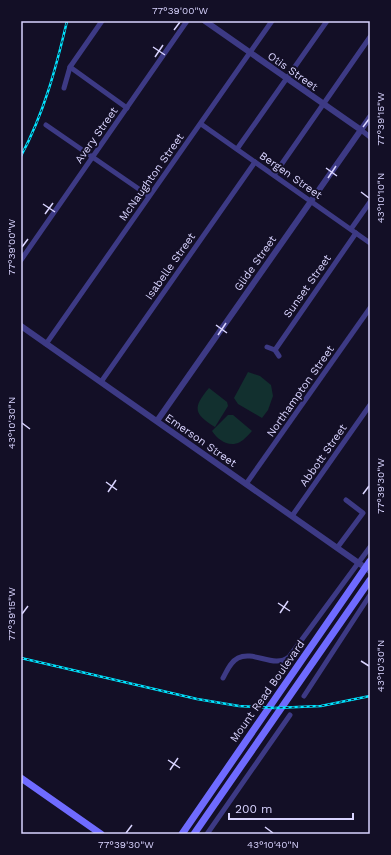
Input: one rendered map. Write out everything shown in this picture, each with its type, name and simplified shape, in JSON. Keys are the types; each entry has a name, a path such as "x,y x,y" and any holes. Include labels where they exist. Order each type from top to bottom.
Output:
{"main road":[{"name":"Mount Read Boulevard","path":"182,834 370,560"},
{"name":"Mount Read Boulevard","path":"194,834 370,580"},
{"path":"21,778 101,834"}],"street":[{"path":"64,88 70,67 102,21"},
{"name":"Avery Street","path":"21,260 187,21"},
{"name":"Otis Street","path":"205,21 370,137"},
{"name":"McNaughton Street","path":"46,344 272,21"},
{"path":"237,149 327,21"},
{"path":"274,175 370,37"},
{"path":"70,67 127,108"},
{"name":"Glide Street","path":"157,421 370,117"},
{"path":"46,124 149,196"},
{"name":"Bergen Street","path":"200,124 370,243"},
{"name":"Isabelle Street","path":"101,382 255,162"},
{"path":"351,229 370,202"},
{"name":"Sunset Street","path":"275,350 356,233"},
{"name":"Northampton Street","path":"246,484 370,308"},
{"name":"Emerson Street","path":"21,326 365,567"},
{"path":"267,347 275,350 279,356"},
{"name":"Abbott Street","path":"292,516 370,405"},
{"path":"338,548 363,513 346,500"},
{"name":"Mount Read Boulevard","path":"365,567 370,547"},
{"path":"223,678 233,661 242,657 281,662 289,657 365,567"},
{"path":"304,696 370,595"},
{"path":"207,834 290,715"}],"green space":[{"path":"248,372 260,376 271,385 273,396 268,410 262,418 238,404 234,398"},
{"path":"209,388 227,402 228,406 215,427 199,414 198,410 200,401"},
{"path":"228,415 233,415 252,431 243,440 236,444 228,444 224,442 212,431"}],"railway":[{"path":"21,156 43,107 67,21"},
{"path":"21,658 197,699 239,706 275,708 321,706 370,696"}]}
